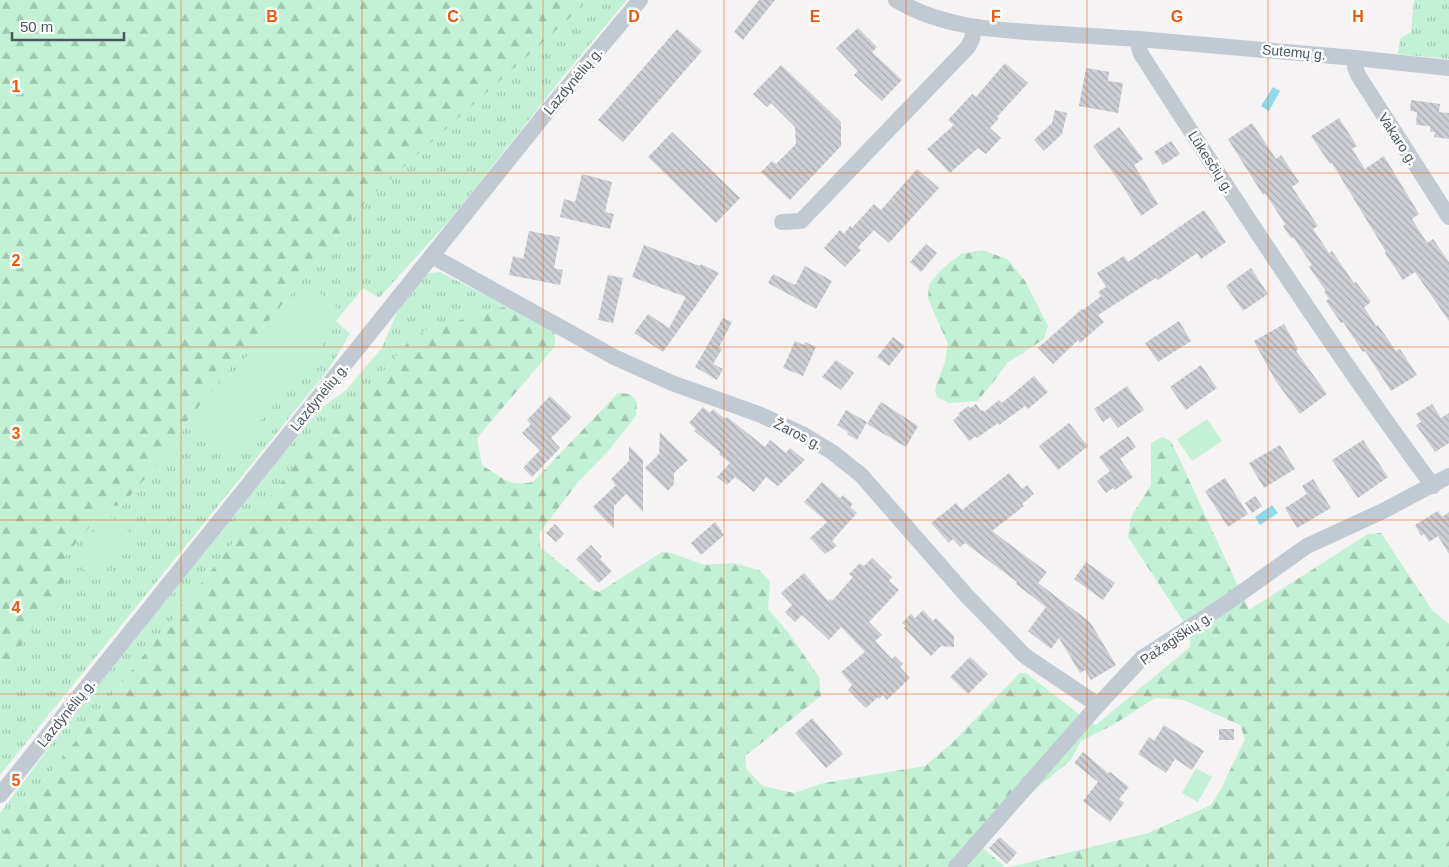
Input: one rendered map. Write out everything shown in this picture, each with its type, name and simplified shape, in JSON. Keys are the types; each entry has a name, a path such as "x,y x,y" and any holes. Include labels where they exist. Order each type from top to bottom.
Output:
{"street":[{"name":"Lazdynėlių g.","path":"0,795 546,113 640,0"},
{"path":"896,0 912,9 941,20 974,28 1139,40"},
{"path":"782,222 800,221 968,47 974,28"},
{"name":"Sutemų g.","path":"1139,40 1355,58 1449,68"},
{"name":"Lūkesčių g.","path":"1139,40 1141,54 1257,234 1379,412 1433,486"},
{"name":"Vakaro g.","path":"1355,58 1354,67 1358,75 1449,217"},
{"name":"Žaros g.","path":"432,256 614,357 672,383 760,415 804,435 832,452 862,475 966,595 1025,656 1098,705"},
{"name":"Pažagiškių g.","path":"956,867 1098,705 1142,658 1221,607 1307,546 1433,486 1449,476"}],"green space":[{"path":"0,0 573,0 583,1 583,6 366,201 187,421 179,440 122,505 107,507 65,556 68,577 0,677"},
{"path":"573,0 627,0 565,74 454,215 379,298 363,288 336,321 350,334 328,370 0,775 0,677 68,577 65,556 107,507 122,505 179,440 187,421 366,201 583,6 582,1"},
{"path":"1414,0 1449,0 1449,59 1398,54 1400,39 1411,32"},
{"path":"982,250 1007,259 1025,281 1048,326 1044,339 1007,363 977,401 949,403 937,397 935,389 945,362 948,344 928,299 929,284 942,269 961,254"},
{"path":"440,272 507,306 424,331 409,341 365,393 337,412 0,838 0,813 51,745 198,558 321,408 345,391 382,348 397,312 423,276"},
{"path":"307,283 337,307 327,323 326,341 235,452 195,419"},
{"path":"507,306 555,333 555,346 477,438 482,465 511,482 533,482 618,393 630,394 637,402 636,416 609,450 580,480 539,533 540,547 593,590 599,592 662,552 671,553 705,565 733,563 759,570 770,581 768,609 788,632 819,677 821,696 745,756 746,769 763,786 794,793 824,783 925,766 952,743 1020,673 1026,673 1096,725 1190,647 1191,633 1128,537 1131,517 1151,485 1151,443 1162,437 1171,441 1249,610 1368,534 1381,533 1432,610 1449,624 1449,867 1010,867 1148,833 1211,805 1221,789 1245,739 1240,725 1184,700 1155,698 1113,725 1081,741 1070,761 1038,787 981,846 1005,867 0,867 0,838 8,826 337,412 365,393 409,341 424,331"},
{"path":"1207,419 1222,441 1192,461 1177,439"},
{"path":"108,514 133,535 97,580 71,559"},
{"path":"1196,768 1212,777 1198,802 1182,793"}],"water":[{"path":"1273,87 1280,91 1269,111 1261,106"},
{"path":"1272,505 1278,513 1260,525 1255,517"}],"building":[{"path":"759,0 775,0 743,40 734,32"},
{"path":"858,28 877,47 872,52 902,80 882,101 854,75 858,71 836,48"},
{"path":"677,29 702,51 623,142 598,120"},
{"path":"1005,63 1028,83 997,117 999,118 990,128 1001,138 986,154 978,148 950,173 927,149 954,125 948,120 972,94 976,97"},
{"path":"781,65 841,122 841,146 790,200 761,172 772,161 776,164 796,144 795,127 771,103 767,107 753,94"},
{"path":"1086,68 1109,72 1108,81 1123,83 1118,113 1079,106"},
{"path":"1411,100 1440,104 1439,112 1449,113 1449,139 1434,137 1435,132 1430,132 1430,126 1416,125 1417,112 1410,111"},
{"path":"1055,110 1067,113 1062,134 1044,151 1034,140 1052,123"},
{"path":"1339,118 1357,146 1352,149 1365,169 1384,156 1419,214 1412,219 1427,243 1433,239 1449,262 1449,321 1415,272 1403,280 1332,163 1330,164 1311,136"},
{"path":"1252,123 1276,159 1281,155 1299,182 1292,187 1318,226 1313,229 1329,253 1332,251 1354,283 1356,282 1371,302 1364,307 1376,326 1378,325 1396,351 1400,349 1417,375 1391,391 1365,351 1363,352 1326,301 1329,299 1324,292 1326,291 1309,267 1312,265 1283,226 1285,224 1265,193 1263,195 1228,139"},
{"path":"1119,127 1143,159 1134,165 1158,204 1141,216 1122,185 1093,146"},
{"path":"672,132 740,198 716,223 648,157"},
{"path":"1171,141 1180,154 1163,165 1154,152"},
{"path":"917,169 939,188 889,243 874,230 858,247 861,250 845,267 824,248 840,230 844,234 850,226 852,228 874,204 881,210"},
{"path":"582,174 612,182 605,212 614,214 610,229 560,217 564,199 575,202"},
{"path":"1204,210 1226,242 1201,259 1197,253 1158,280 1156,278 1098,315 1104,322 1080,343 1078,340 1053,364 1038,348 1082,309 1101,296 1098,292 1106,287 1097,273 1124,256 1128,262"},
{"path":"529,231 560,237 554,268 563,270 560,285 509,275 513,256 523,259"},
{"path":"926,244 937,253 921,272 910,262"},
{"path":"644,245 700,266 701,264 719,273 663,352 634,333 648,314 669,328 686,297 632,277"},
{"path":"805,266 832,281 816,309 768,283 773,274 795,285"},
{"path":"1251,268 1268,294 1243,311 1226,286"},
{"path":"608,275 623,278 613,323 598,320"},
{"path":"723,318 732,322 719,347 722,349 713,364 723,369 717,380 695,367"},
{"path":"1179,321 1191,341 1158,362 1145,343"},
{"path":"1284,324 1298,349 1296,351 1327,394 1300,414 1275,380 1254,341"},
{"path":"893,337 905,346 889,366 877,357"},
{"path":"795,341 804,345 805,342 816,347 803,376 783,368"},
{"path":"836,360 854,373 841,390 822,377"},
{"path":"1201,365 1217,388 1186,410 1170,387"},
{"path":"1034,376 1048,392 1028,409 1025,406 977,438 976,436 969,441 953,420 968,406 970,408 976,404 984,412 999,400 1002,403"},
{"path":"1127,386 1144,410 1118,428 1110,417 1103,422 1094,409"},
{"path":"550,396 572,417 551,438 560,448 532,477 523,468 540,450 522,433 531,424 527,420"},
{"path":"881,402 918,426 906,447 867,424"},
{"path":"1432,404 1441,418 1449,413 1449,443 1435,452 1416,425 1421,422 1416,414"},
{"path":"703,407 710,413 713,409 725,419 727,417 765,447 770,440 786,453 790,448 805,460 778,486 766,477 754,492 735,477 727,485 717,477 730,463 719,454 720,452 694,431 696,429 689,423"},
{"path":"846,410 867,422 857,440 837,425"},
{"path":"1069,423 1088,446 1058,470 1039,446"},
{"path":"660,432 688,460 674,473 674,484 668,491 645,468 659,454"},
{"path":"1128,436 1136,447 1120,459 1133,477 1115,490 1113,488 1106,493 1097,481 1110,471 1099,457"},
{"path":"1363,440 1388,477 1358,498 1332,460"},
{"path":"1280,445 1295,469 1264,488 1249,463"},
{"path":"629,446 643,460 643,512 626,494 614,506 614,529 593,507 616,485 611,479 629,461"},
{"path":"1009,473 1022,489 1027,485 1034,494 1022,504 1024,506 992,531 1047,572 1038,583 1090,622 1116,665 1091,680 1085,670 1080,673 1059,638 1051,649 1028,631 1046,607 1016,584 1017,582 965,543 960,547 953,539 949,543 931,523 956,503 962,510"},
{"path":"1225,478 1248,514 1228,527 1205,491"},
{"path":"1313,479 1331,508 1297,528 1285,508 1307,494 1302,486"},
{"path":"822,482 840,498 843,495 853,504 850,507 857,513 832,541 837,546 825,554 810,538 827,522 804,502"},
{"path":"1255,496 1262,506 1252,513 1245,503"},
{"path":"1438,511 1442,517 1449,512 1449,554 1438,536 1429,542 1424,534 1421,536 1415,525"},
{"path":"715,522 724,535 701,555 691,543"},
{"path":"555,524 564,534 556,542 546,533"},
{"path":"591,545 602,557 600,559 612,571 599,583 576,559"},
{"path":"872,558 892,577 889,581 899,590 869,622 882,635 875,641 892,659 895,656 903,664 900,667 910,678 887,700 883,695 866,708 848,690 852,685 841,672 865,652 841,627 829,640 802,615 795,622 785,612 792,605 781,593 804,573 828,601 830,599 832,601 853,577 849,574 860,563 864,566"},
{"path":"1086,562 1115,583 1103,600 1074,579"},
{"path":"923,610 933,621 936,618 954,636 954,647 941,646 931,656 904,628 906,626 902,623 911,614 915,618"},
{"path":"970,657 988,674 968,694 950,677"},
{"path":"812,718 843,754 826,768 795,733"},
{"path":"1164,725 1204,751 1192,770 1175,759 1166,773 1138,754 1149,737 1154,741"},
{"path":"1219,729 1234,729 1234,740 1219,740"},
{"path":"1083,752 1108,773 1110,772 1129,787 1119,799 1124,803 1110,822 1083,801 1098,782 1074,763"},
{"path":"1000,837 1017,853 1007,864 989,848"}]}
